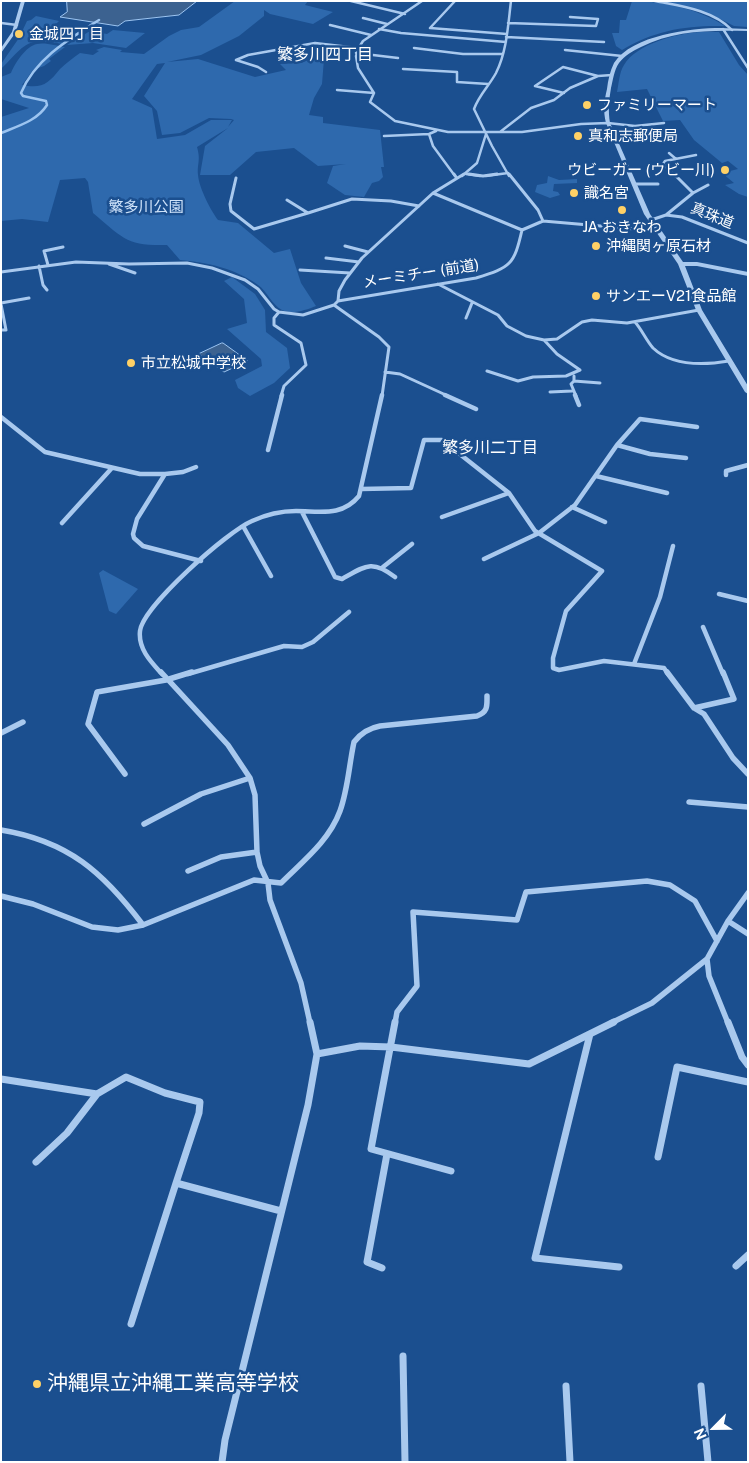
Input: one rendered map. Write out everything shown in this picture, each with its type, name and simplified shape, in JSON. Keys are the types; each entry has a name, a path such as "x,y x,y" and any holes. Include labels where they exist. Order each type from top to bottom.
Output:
{"street":[{"path":"1,52 14,32 23,1"},
{"path":"351,1 405,14"},
{"path":"374,93 359,72 354,59 358,48 379,29 405,14 422,1"},
{"path":"455,1 430,28 581,42 604,42"},
{"path":"511,1 506,42 496,74 479,96 474,109 508,173 525,196 542,212 544,221"},
{"path":"655,1 709,15 732,30"},
{"path":"508,23 596,26 598,19 570,17"},
{"path":"363,18 387,24"},
{"path":"1,23 17,25"},
{"path":"330,25 371,35"},
{"path":"379,29 410,34 506,42"},
{"path":"748,30 701,29 670,33 641,45 622,56 612,75 606,108 608,123 651,220 681,264 699,310 748,392"},
{"path":"723,29 748,68"},
{"path":"266,72 258,67 236,60 315,43 358,48"},
{"path":"414,48 463,54 502,54"},
{"path":"564,50 622,56"},
{"path":"356,54 398,58"},
{"path":"564,94 535,86 563,67 598,76 612,75"},
{"path":"404,69 457,72 458,82 488,84"},
{"path":"500,132 531,108 554,100 570,88 598,76"},
{"path":"337,90 374,93"},
{"path":"374,93 370,102 378,110 395,121 436,131 522,132 573,124 608,123 635,126 664,124"},
{"path":"384,136 428,134 436,131"},
{"path":"222,1462 225,1440 308,1105 317,1054 302,983 270,900 268,883 260,866 257,852 255,794 250,778 228,745 149,660 140,646 141,625 152,606 201,560 249,521 278,512 339,512 355,503 361,489 380,409 389,346 336,303 337,293 350,273 368,252 433,193 456,178 466,174 476,165 486,133"},
{"path":"428,134 433,146 444,158 456,178"},
{"path":"669,153 676,159"},
{"path":"693,193 663,164 665,161 696,155"},
{"path":"466,174 483,176 508,173"},
{"path":"236,178 230,204 231,211 254,229 352,199 392,201 419,206"},
{"path":"634,184 658,184"},
{"path":"666,215 693,193 708,185"},
{"path":"433,193 522,230 544,221 658,231"},
{"path":"287,200 308,213"},
{"name":"真珠道","path":"651,220 666,215 682,217 748,243"},
{"name":"メーミチー (前道)","path":"279,312 303,315 336,303 476,278 497,272 508,264 517,253 522,230"},
{"path":"345,246 368,252"},
{"path":"48,264 44,251 63,247"},
{"path":"326,258 359,262"},
{"path":"1,272 48,264 76,262 187,264 212,268 253,284 279,312 274,318 274,325 301,343 306,365 284,386 268,450"},
{"path":"109,264 134,273"},
{"path":"681,264 697,264 748,274"},
{"path":"39,266 43,285 47,290"},
{"path":"300,270 350,273"},
{"path":"438,284 498,315 507,326 526,336 544,340 565,336 570,329 582,322 592,320 636,322 669,314 699,310"},
{"path":"1,330 6,330 1,304 29,298"},
{"path":"466,318 472,303"},
{"path":"636,322 647,342 662,356 702,364 729,361"},
{"path":"487,372 518,381 526,377 574,376 580,370 557,354 544,340"},
{"path":"385,372 400,374 476,409"},
{"path":"574,376 574,381 570,384 579,405"},
{"path":"574,381 600,383"},
{"path":"550,392 572,391"},
{"path":"1,418 7,420 34,446 45,452 111,469 140,474 165,474 183,472 196,466"},
{"path":"484,559 539,533 572,507 617,445 640,420 697,428"},
{"path":"361,489 412,488 424,440 442,440 509,493 535,530 602,571 566,611 553,658 553,668 559,670 604,661 664,668 694,708 704,714 733,758 748,774"},
{"path":"617,445 650,454 686,458"},
{"path":"726,475 726,471 748,464"},
{"path":"62,523 111,469"},
{"path":"165,474 136,523 133,534 136,541 142,546 201,560"},
{"path":"596,476 667,493"},
{"path":"442,517 509,493"},
{"path":"572,507 605,522"},
{"path":"302,512 335,577 342,579 371,565 383,567 394,577"},
{"path":"243,526 271,576"},
{"path":"383,567 412,544"},
{"path":"634,664 660,597 673,546"},
{"path":"719,594 748,601"},
{"path":"125,774 88,724 97,692 166,680 284,646 302,647 313,642 349,612"},
{"path":"694,708 734,699 703,627"},
{"path":"1,896 33,904 82,924 104,930 118,930 143,925 254,880 281,883 292,874 337,820 344,800 354,742 359,735 368,728 380,726 477,716 488,709 487,696"},
{"path":"1,733 23,722"},
{"path":"144,824 201,794 250,778"},
{"path":"689,802 748,807"},
{"path":"1,830 34,836 73,854 99,873 122,896 143,925"},
{"path":"188,871 221,857 257,852"},
{"path":"451,1172 371,1149 397,1012 417,986 413,912 517,920 526,892 647,881 670,885 695,901 717,941"},
{"path":"317,1054 360,1046 391,1047 529,1064 652,1003 707,958 728,920 748,893"},
{"path":"728,920 748,934"},
{"path":"707,958 709,976 742,1057 748,1065"},
{"path":"590,1034 535,1258 619,1267"},
{"path":"658,1157 677,1067 748,1082"},
{"path":"36,1162 67,1132 97,1094 126,1077 166,1093 200,1102 199,1113 131,1324"},
{"path":"1,1079 97,1094"},
{"path":"382,1268 367,1262 387,1154"},
{"path":"176,1183 281,1211"},
{"path":"736,1266 748,1255"},
{"path":"403,1356 405,1462"},
{"path":"566,1386 570,1462"},
{"path":"701,1386 708,1462"}],"green space":[{"name":"繁多川公園","path":"235,1 308,1 305,5 333,12 313,24 270,14 264,10 264,16 239,36 201,55 167,62 198,59 255,77 286,70 280,64 324,59 322,84 314,98 309,115 323,117 323,123 380,130 384,167 381,167 383,177 379,181 372,183 364,197 345,195 327,183 333,166 346,164 318,166 294,148 256,152 230,175 200,175 205,146 228,128 197,147 199,156 198,175 201,186 218,220 238,223 274,253 290,249 301,283 316,306 299,311 290,312 282,310 250,279 200,262 180,260 167,245 142,244 126,239 93,213 88,182 85,178 60,180 48,222 22,219 1,221 1,117 29,108 1,99 1,77 11,73 25,51 33,45 40,44 65,47 49,59 51,61 33,70 22,85 40,86 48,82 62,67 80,53 93,55 99,51 96,50 104,47 122,50 120,52 144,54 181,30 199,27","holes":["165,63 144,96 157,111 162,135 180,133 209,118 234,120 228,127 232,120 211,120 185,135 157,139 152,108 132,99 157,64"]},
{"path":"632,1 680,7 704,15 725,26 684,28 659,33 622,50 616,46 612,33 619,33 620,20 626,20"},
{"path":"661,1 748,1 748,27 734,26 712,15"},
{"path":"36,16 59,21 55,25 81,29 70,31 76,33 62,44 41,41 27,44 1,69 1,64 19,38 27,21"},
{"path":"113,30 145,33 126,48 93,43 67,45 90,31 107,34"},
{"path":"701,32 719,32 739,65 748,75 748,197 739,194 725,185 734,183 722,173 738,169 728,161 722,163 694,140 680,120 663,121 647,89 617,92 622,68 638,51 670,37"},
{"path":"548,176 559,180 577,179 577,183 554,184 553,191 558,192 560,195 550,198 535,192 537,185 547,183"},
{"path":"232,277 255,294 265,310 266,332 287,348 290,368 274,383 250,396 238,388 235,380 262,366 261,359 227,329 247,323 244,299 224,281"},
{"path":"103,570 138,589 116,614 109,611 99,573"}],"shaded area":[{"path":"67,1 197,1 179,15 125,21 118,26 60,17 67,12"},
{"path":"222,343 248,361 224,372 199,354"}],"waterway":[{"path":"1,133 27,122 43,111 47,105 46,101 23,96 21,93 27,81 54,51 99,20"}],"place":[{"name":"金城四丁目","path":"19,34"},
{"name":"ファミリーマート","path":"587,105"},
{"name":"真和志郵便局","path":"578,136"},
{"name":"ウビーガー (ウビー川)","path":"725,170"},
{"name":"識名宮","path":"574,193"},
{"name":"JA おきなわ","path":"622,210"},
{"name":"沖縄関ヶ原石材","path":"596,246"},
{"name":"サンエーV21食品館","path":"596,296"},
{"name":"市立松城中学校","path":"131,363"},
{"name":"沖縄県立沖縄工業高等学校","path":"37,1384"}],"district":[{"name":"繁多川四丁目","path":"325,55"},
{"name":"繁多川二丁目","path":"490,448"}]}
